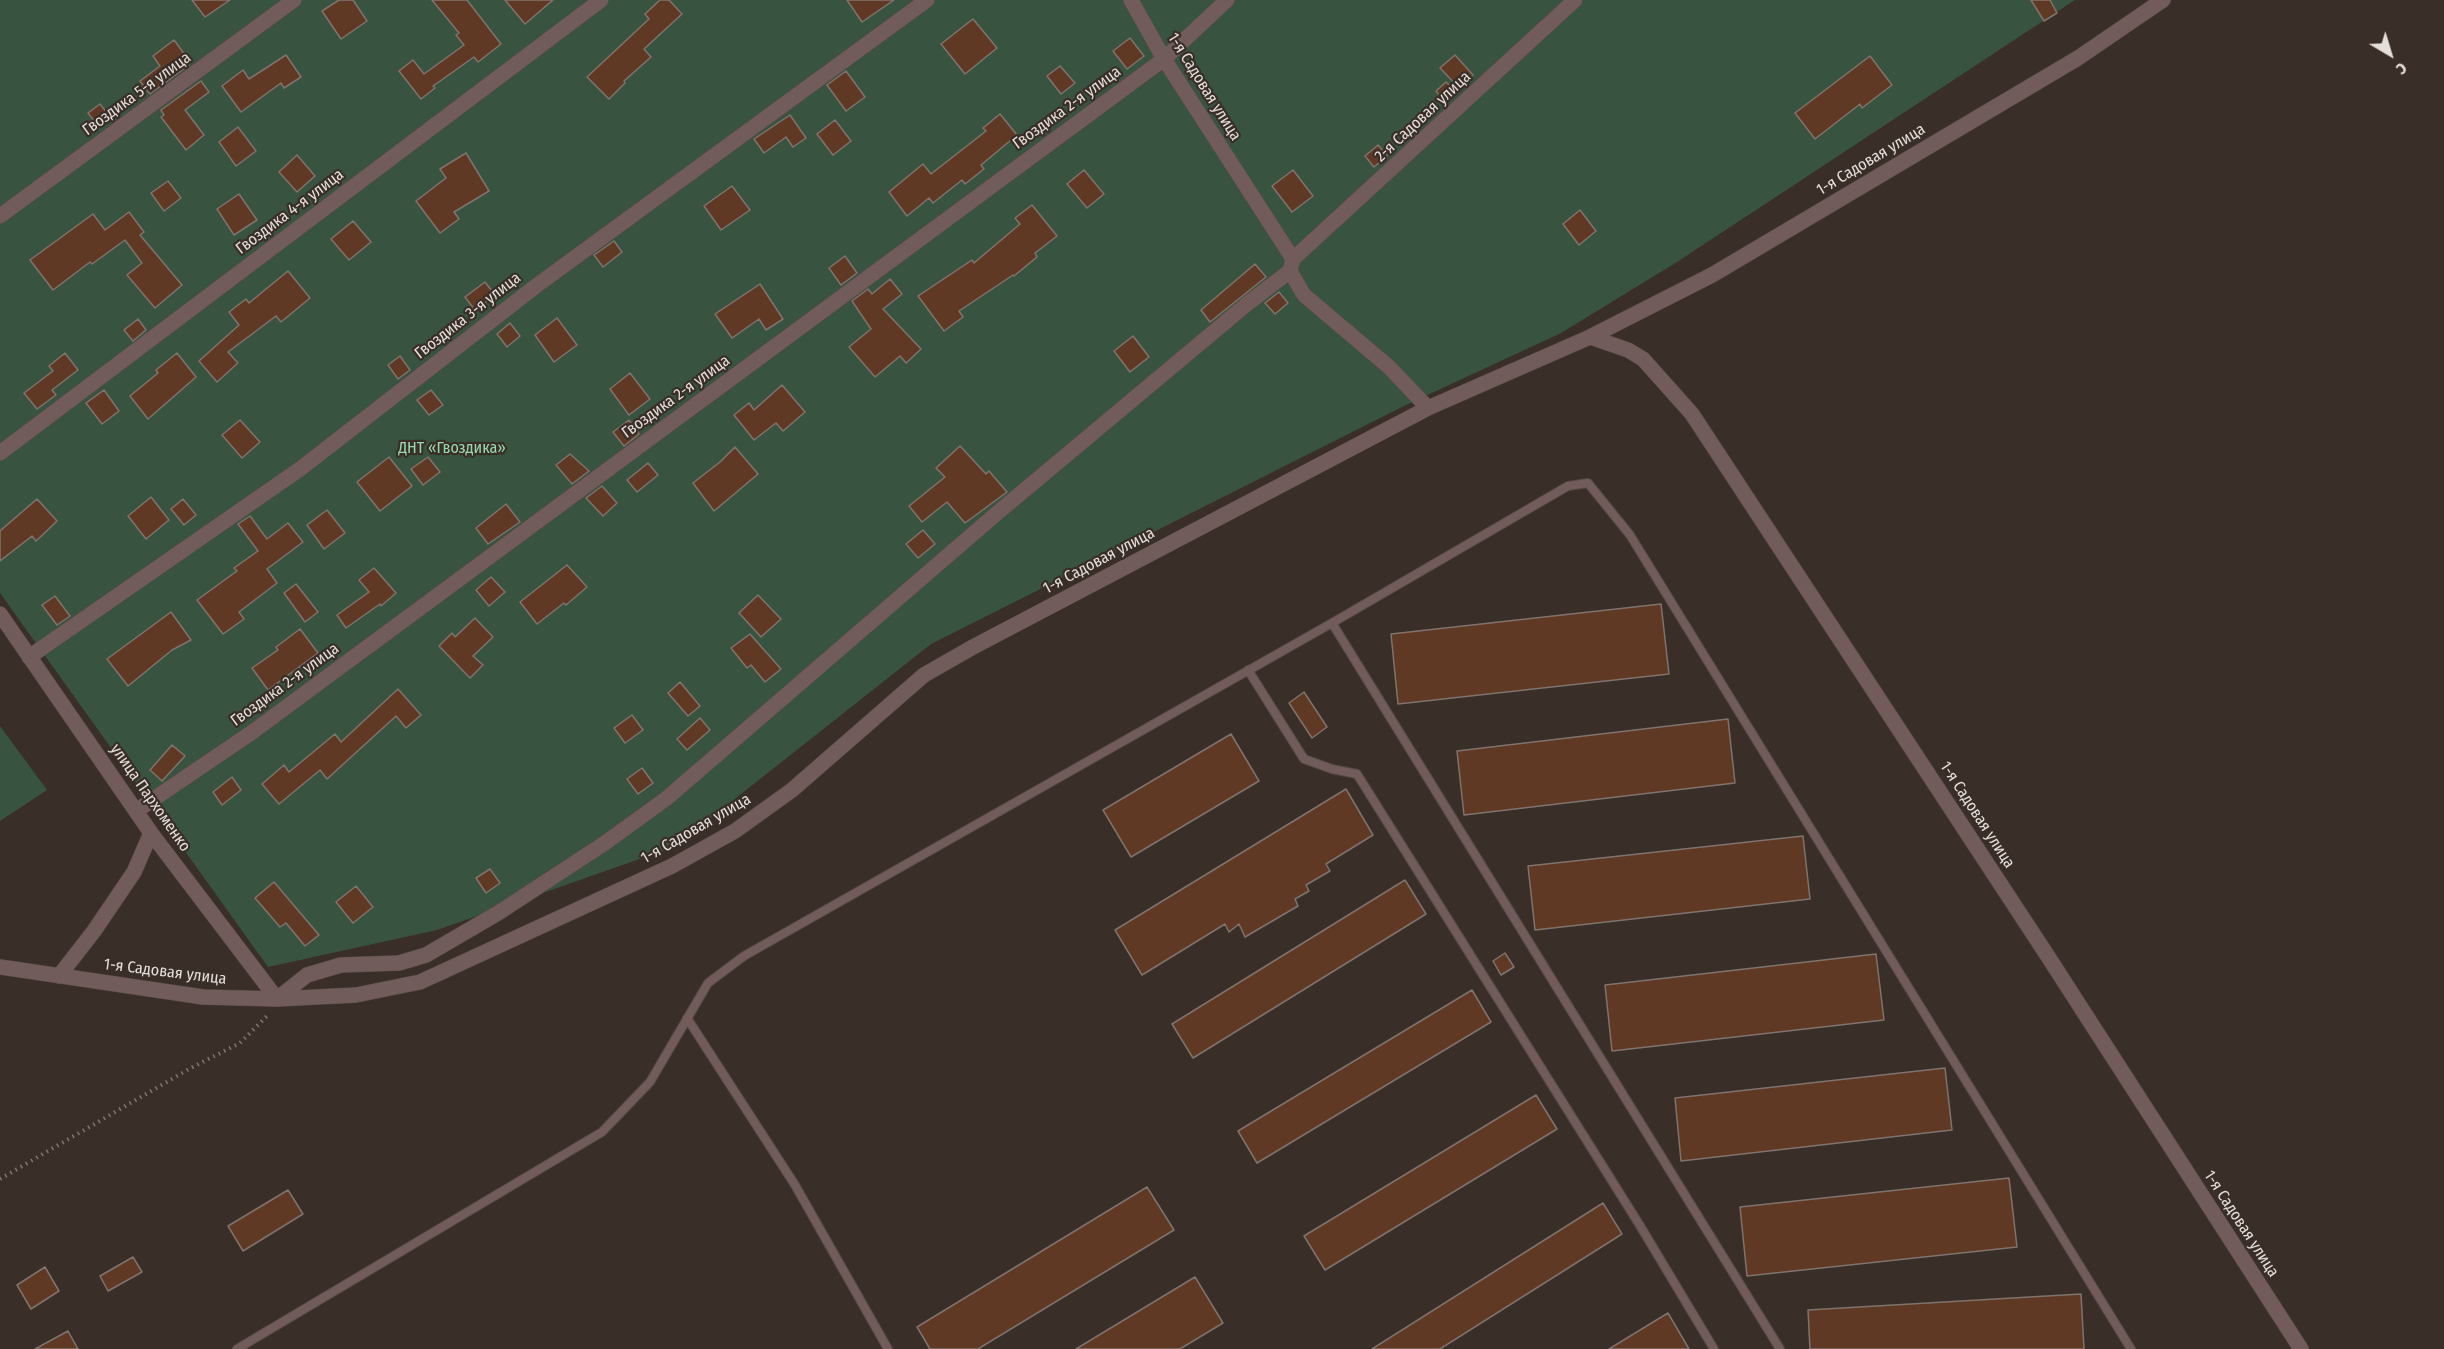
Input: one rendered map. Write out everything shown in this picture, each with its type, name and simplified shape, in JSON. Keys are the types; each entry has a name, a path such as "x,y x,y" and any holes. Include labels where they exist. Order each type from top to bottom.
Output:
{"street":[{"name":"Гвоздика 5-я улица","path":"0,216 294,0"},
{"name":"Гвоздика 4-я улица","path":"0,453 601,0"},
{"name":"Гвоздика 3-я улица","path":"29,657 300,469 536,286 927,0"},
{"name":"1-я Садовая улица","path":"1131,0 1164,59 1292,265 1304,295 1389,367 1428,408"},
{"name":"Гвоздика 2-я улица","path":"136,811 251,733 1164,59 1227,0"},
{"name":"2-я Садовая улица","path":"277,999 307,975 330,968 341,965 399,963 426,955 498,913 605,843 667,798 996,514 1292,265 1575,0"},
{"name":"1-я Садовая улица","path":"0,968 203,997 277,999 356,995 420,982 672,866 735,831 792,790 924,675 1428,408 1590,337 1712,275 2078,58 2163,0"},
{"name":"1-я Садовая улица","path":"1590,337 1628,350 1643,359 1692,414 2047,955 2301,1349"},
{"name":"улица Пархоменко","path":"0,614 151,833 277,999"},
{"path":"59,976 94,931 134,872 151,833"}],"lane":[{"path":"237,1349 602,1132 650,1082 708,983 744,956 1332,623 1568,486 1588,483 1630,535 2130,1349"},
{"path":"1332,623 1780,1349"},
{"path":"1248,670 1304,759 1332,769 1357,774 1639,1224 1714,1349"},
{"path":"687,1018 795,1185 888,1349"}],"path":[{"path":"0,1179 189,1069 240,1043 268,1015 277,999"}],"green space":[{"name":"ДНТ «Гвоздика»","path":"0,0 2075,0 1677,262 1561,333 1406,405 931,644 674,847 437,930 268,967 0,593"},
{"path":"0,726 47,790 0,821"}],"building":[{"path":"192,0 230,0 205,17"},
{"path":"339,0 353,0 367,21 341,39 322,11"},
{"path":"432,0 467,0 501,44 478,62 474,57 433,86 435,88 421,99 399,71 413,60 424,74 464,45 456,35 459,33"},
{"path":"505,0 553,0 525,24"},
{"path":"660,0 669,0 682,14 644,49 651,57 624,81 625,83 609,99 587,77 649,19 645,14"},
{"path":"847,0 894,0 862,22"},
{"path":"2031,0 2050,0 2057,13 2044,21"},
{"path":"973,19 997,48 965,74 941,44"},
{"path":"1130,38 1144,56 1127,69 1113,51"},
{"path":"174,40 188,59 186,61 189,65 150,94 140,81 160,66 153,56"},
{"path":"286,55 301,77 284,88 281,83 241,112 222,86 243,70 249,79"},
{"path":"1455,55 1473,75 1459,88 1440,68"},
{"path":"1870,56 1892,85 1862,108 1860,104 1815,139 1795,113"},
{"path":"1060,66 1075,83 1061,94 1047,76"},
{"path":"846,71 865,97 846,111 827,85"},
{"path":"201,81 209,92 185,110 204,135 186,150 161,117 164,115 161,110"},
{"path":"1446,82 1456,92 1445,102 1436,91"},
{"path":"100,104 110,117 98,126 88,113"},
{"path":"1000,114 1017,135 981,165 984,169 965,184 962,180 933,203 929,198 907,216 889,192 923,164 931,174 986,131 983,128"},
{"path":"790,115 806,138 793,147 786,137 764,153 754,139"},
{"path":"835,120 851,141 833,155 817,134"},
{"path":"238,127 256,151 236,166 219,142"},
{"path":"1378,145 1387,156 1374,167 1365,156"},
{"path":"466,153 489,191 454,212 459,219 440,233 416,201 446,178 440,169"},
{"path":"297,155 315,176 297,192 279,172"},
{"path":"1084,170 1104,194 1087,208 1067,184"},
{"path":"1293,170 1313,196 1292,212 1272,186"},
{"path":"168,181 181,198 164,211 151,193"},
{"path":"732,186 750,210 721,230 704,206"},
{"path":"239,194 257,220 234,235 217,209"},
{"path":"1032,205 1057,236 1035,253 1037,257 1014,276 959,311 963,317 944,331 918,296 972,260 974,263 1020,224 1015,218"},
{"path":"1580,210 1596,231 1579,245 1563,224"},
{"path":"129,212 144,232 140,235 182,285 155,308 127,275 142,263 125,240 92,264 90,262 53,290 30,260 93,214 105,230"},
{"path":"353,221 371,242 349,260 331,239"},
{"path":"614,241 622,252 603,267 594,255"},
{"path":"845,256 857,273 841,285 829,268"},
{"path":"1255,264 1266,277 1210,322 1201,310"},
{"path":"288,271 310,298 281,322 276,316 228,352 238,363 217,382 199,361 239,325 229,312 246,299 249,303"},
{"path":"890,279 902,294 883,309 921,349 906,363 900,356 875,377 849,347 871,329 852,301 868,289 872,294"},
{"path":"485,282 495,295 475,310 465,297"},
{"path":"760,284 783,319 766,330 759,319 732,338 715,314"},
{"path":"1279,292 1288,303 1275,314 1265,303"},
{"path":"557,318 577,345 554,362 535,335"},
{"path":"138,319 146,330 133,341 124,330"},
{"path":"510,323 520,336 507,347 497,334"},
{"path":"1133,336 1149,357 1130,372 1114,351"},
{"path":"65,353 78,370 52,390 56,395 37,409 24,393 53,371 49,366"},
{"path":"177,353 196,377 148,419 130,396 158,373 156,370"},
{"path":"400,356 410,370 398,379 388,365"},
{"path":"630,373 650,399 629,415 610,389"},
{"path":"782,385 805,412 783,431 776,423 754,440 734,415 749,403 754,410"},
{"path":"104,390 119,411 102,424 86,403"},
{"path":"431,390 443,405 429,415 417,400"},
{"path":"240,420 260,442 242,458 222,435"},
{"path":"629,420 639,434 624,446 613,432"},
{"path":"960,446 986,474 989,471 1007,492 965,523 947,502 922,522 909,506 945,477 936,468"},
{"path":"735,447 758,474 714,511 693,483"},
{"path":"570,454 589,471 572,484 556,465"},
{"path":"389,457 412,486 380,511 357,482"},
{"path":"428,457 440,472 423,485 411,469"},
{"path":"648,463 658,475 637,492 627,480"},
{"path":"602,486 617,503 603,516 586,498"},
{"path":"151,497 169,520 146,539 128,516"},
{"path":"37,499 57,521 36,541 32,536 0,561 0,531"},
{"path":"183,499 196,515 184,525 171,509"},
{"path":"506,504 520,522 488,544 476,528"},
{"path":"327,510 345,533 324,549 307,525"},
{"path":"250,516 267,539 288,523 303,542 267,569 277,583 239,612 244,619 223,634 197,600 237,571 234,568 258,551 238,524"},
{"path":"923,530 935,544 918,558 906,544"},
{"path":"567,565 587,587 566,605 564,603 537,624 520,602"},
{"path":"374,568 396,593 381,606 380,604 346,628 337,615 369,592 359,580"},
{"path":"491,577 505,592 489,606 476,590"},
{"path":"296,584 318,612 305,622 284,593"},
{"path":"758,595 781,619 761,637 739,613"},
{"path":"55,596 70,616 57,625 42,605"},
{"path":"1661,604 1669,674 1398,704 1391,634"},
{"path":"171,612 191,640 172,650 128,686 107,659"},
{"path":"475,618 493,637 473,656 483,665 470,678 439,646 452,633 455,637"},
{"path":"300,629 318,653 268,690 252,668 278,650 276,647"},
{"path":"750,634 781,669 765,682 751,665 747,668 731,648"},
{"path":"680,682 700,706 688,716 668,693"},
{"path":"398,689 421,715 406,728 396,716 327,779 320,770 279,804 262,784 284,765 289,772 335,734 341,742"},
{"path":"1304,692 1327,727 1312,738 1289,703"},
{"path":"632,715 643,730 625,743 614,728"},
{"path":"700,718 710,730 687,750 677,739"},
{"path":"1728,719 1735,783 1464,815 1457,751"},
{"path":"1231,734 1259,781 1131,857 1103,810"},
{"path":"172,745 185,756 162,781 150,770"},
{"path":"642,768 653,783 638,794 627,779"},
{"path":"232,777 241,790 222,805 213,792"},
{"path":"1346,789 1373,835 1326,864 1330,871 1306,885 1309,891 1295,899 1298,906 1245,937 1239,924 1229,932 1225,924 1142,975 1115,930"},
{"path":"1803,836 1810,899 1535,930 1528,866"},
{"path":"490,869 500,883 486,893 476,878"},
{"path":"1405,880 1426,914 1193,1058 1172,1024"},
{"path":"274,882 319,935 305,946 286,923 280,927 255,898"},
{"path":"356,886 373,907 353,923 336,902"},
{"path":"1505,953 1514,967 1501,975 1493,961"},
{"path":"1876,954 1884,1020 1612,1051 1605,985"},
{"path":"1472,990 1491,1022 1257,1163 1238,1131"},
{"path":"1945,1068 1952,1130 1681,1161 1675,1098"},
{"path":"1536,1095 1557,1129 1325,1270 1304,1236"},
{"path":"2009,1178 2017,1247 1747,1276 1740,1207"},
{"path":"1147,1187 1174,1230 978,1349 930,1349 917,1327"},
{"path":"288,1190 303,1214 243,1251 228,1226"},
{"path":"1603,1203 1622,1234 1440,1349 1372,1349"},
{"path":"133,1257 142,1272 108,1291 100,1276"},
{"path":"45,1267 59,1291 31,1309 17,1285"},
{"path":"1195,1277 1223,1323 1180,1349 1076,1349"},
{"path":"2081,1294 2084,1349 1810,1349 1808,1310"},
{"path":"1668,1313 1689,1349 1609,1349"},
{"path":"68,1331 78,1349 35,1349"}]}
